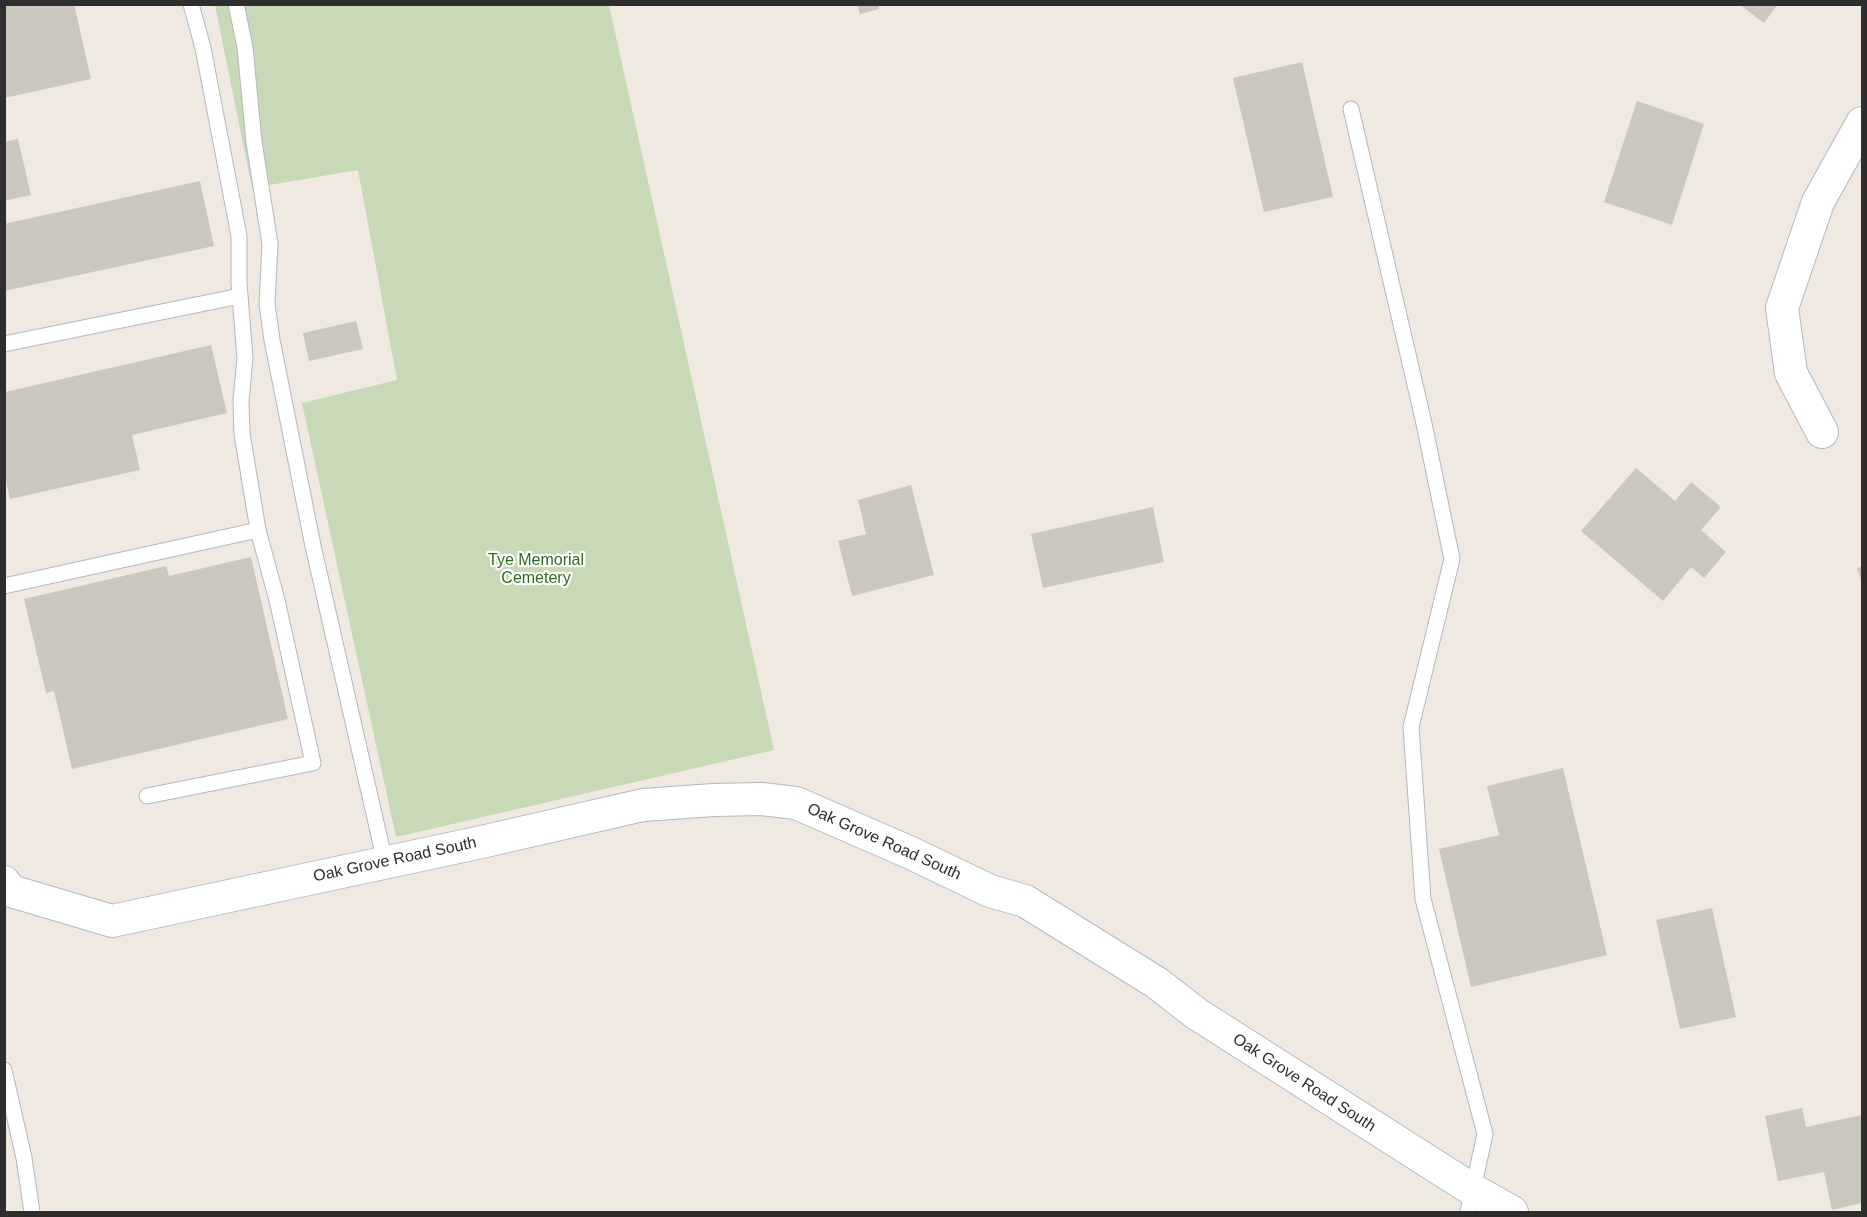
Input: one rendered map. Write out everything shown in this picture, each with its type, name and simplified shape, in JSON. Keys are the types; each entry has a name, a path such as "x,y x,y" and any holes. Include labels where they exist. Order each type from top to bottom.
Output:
{"street":[{"path":"1822,432 1791,373 1782,308 1818,202 1863,123"},
{"name":"Oak Grove Road South","path":"6,892 112,921 643,805 714,800 796,803 911,853 990,891 1025,901 1156,983 1197,1014 1471,1201 1512,1212"}],"lane":[{"path":"147,796 313,763 277,600 258,530 242,434 241,401 245,358 240,296 239,236 203,48 191,4"},
{"path":"236,4 245,47 254,142 270,244 267,304 272,340 313,546 385,862"},
{"path":"1351,109 1424,419 1452,559 1411,727 1423,899 1485,1134 1471,1201"},
{"path":"4,344 240,296"},
{"path":"4,586 258,530"},
{"path":"4,1070 24,1158 32,1212"}],"green space":[{"name":"Tye Memorial Cemetery","path":"215,5 609,5 774,750 396,837 302,403 397,380 358,170 252,188"}],"building":[{"path":"4,4 74,4 91,79 4,98"},
{"path":"857,4 878,4 879,9 860,14"},
{"path":"1739,4 1778,4 1764,23"},
{"path":"1302,62 1333,197 1264,212 1233,78"},
{"path":"1637,101 1704,124 1672,225 1604,202"},
{"path":"18,139 31,195 4,201 4,142"},
{"path":"200,181 214,246 4,291 4,224"},
{"path":"356,321 363,349 309,361 303,333"},
{"path":"211,345 227,413 132,435 140,470 10,499 5,477 5,392"},
{"path":"1636,468 1675,501 1691,482 1721,507 1701,530 1726,552 1704,578 1691,567 1663,601 1581,531"},
{"path":"911,485 934,575 852,596 838,541 866,534 858,500"},
{"path":"1153,507 1164,562 1043,588 1031,534"},
{"path":"251,557 288,719 72,769 54,691 46,693 24,599 166,566 169,576"},
{"path":"1862,567 1862,583 1857,568"},
{"path":"1563,768 1607,955 1471,987 1439,849 1499,835 1487,786"},
{"path":"1712,908 1736,1017 1680,1029 1656,920"},
{"path":"1802,1108 1806,1127 1862,1115 1862,1203 1832,1210 1824,1172 1778,1181 1765,1116"}]}
